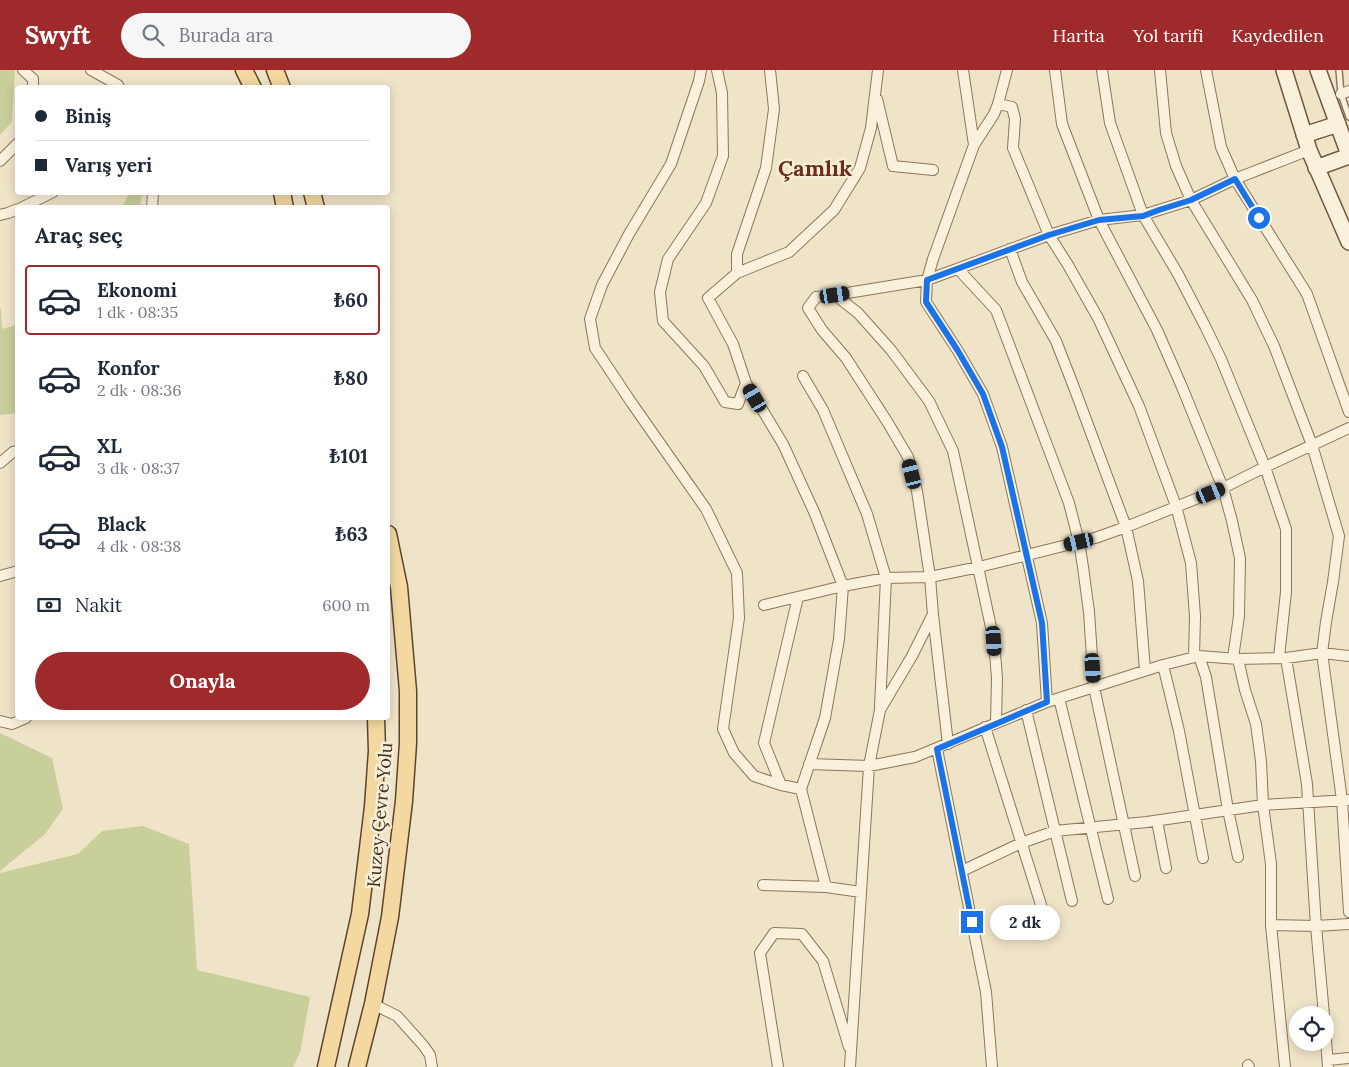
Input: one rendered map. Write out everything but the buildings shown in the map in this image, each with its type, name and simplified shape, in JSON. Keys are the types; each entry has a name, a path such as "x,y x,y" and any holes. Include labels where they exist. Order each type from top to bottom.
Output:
{"main road":[{"path":"244,70 252,85"},
{"path":"275,70 281,85"},
{"path":"1284,70 1309,150 1349,242"},
{"path":"1316,168 1349,155 1343,120 1318,70"},
{"path":"1304,135 1343,120"},
{"name":"Kuzey Çevre Yolu","path":"357,1067 373,1004 390,918 404,801 408,743 408,691 399,587 390,544"},
{"name":"Kuzey Çevre Yolu","path":"326,1067 360,914 373,807 377,751 376,720"}],"street":[{"path":"23,70 33,79 33,85"},
{"path":"90,70 118,85"},
{"path":"700,70 699,81 671,164 629,234 602,285 590,319 595,348 706,509 737,573 739,618 723,730 734,753 754,776 801,789"},
{"path":"717,70 722,93 723,156 706,204 668,259 660,292 663,321 704,366 724,402 738,404 746,383"},
{"path":"737,273 737,254 766,168 774,108 770,70"},
{"path":"826,887 801,789 826,718 839,639 843,586 815,514 783,444 746,383 733,344 708,298 737,273 789,252 834,210 860,168 871,128 878,70"},
{"path":"963,70 974,145"},
{"path":"1007,70 998,104 994,114 974,145 933,259 927,280 926,302 983,394 1002,447 1042,623 1047,702"},
{"path":"1055,70 1062,124 1099,220 1157,330 1223,488 1232,521 1240,558 1239,616 1235,658 1256,724 1261,761 1263,805 1271,864 1271,924 1285,1067"},
{"path":"1102,70 1110,123 1143,216 1178,274 1206,326 1265,467 1286,529 1286,592 1282,658 1307,784 1323,1006"},
{"path":"1160,70 1166,133 1176,166 1191,200 1252,300 1274,346 1312,445 1339,536 1322,653 1346,800 1349,912"},
{"path":"1206,70 1221,147 1235,179 1307,294 1349,412"},
{"path":"875,92 893,166 933,170"},
{"path":"998,104 1012,106 1015,119 1013,148 1049,235 1098,318 1139,406 1176,506 1191,563 1197,656 1206,677 1212,704 1228,810 1238,857"},
{"path":"0,161 15,147"},
{"path":"948,744 930,576 917,491 908,457 846,358 822,330 808,308 816,297 927,280 1049,235 1099,220 1143,216 1191,200 1235,179 1309,150"},
{"path":"27,205 48,195"},
{"path":"0,214 8,214 15,210"},
{"path":"1010,249 1022,282 1056,341 1126,527 1138,581 1145,670"},
{"path":"958,269 996,310 1069,503 1079,542 1089,612 1094,687 1135,876"},
{"path":"835,295 858,313 891,350 929,401 953,451 994,641 997,678 996,723"},
{"path":"803,376 824,410 867,514 886,578 880,710 870,766 850,1067"},
{"path":"764,605 886,578 930,576 979,567 1079,542 1126,527 1223,488 1349,428"},
{"path":"0,463 15,452"},
{"path":"0,576 15,572"},
{"path":"781,785 764,744 798,597"},
{"path":"880,710 912,656 933,615"},
{"path":"809,764 870,766 915,757 1047,702 1145,670 1197,656 1282,658 1322,653 1349,656"},
{"path":"1163,665 1179,731 1203,858"},
{"path":"1059,698 1108,899"},
{"path":"1026,710 1072,901"},
{"path":"0,721 12,724 21,720"},
{"path":"985,727 1042,908"},
{"path":"937,749 986,992 992,1067"},
{"path":"962,871 1021,843 1055,831 1158,821 1263,805 1346,800"},
{"path":"1158,821 1166,868"},
{"path":"764,885 826,887 861,892"},
{"path":"1271,924 1316,926 1349,924"},
{"path":"778,1067 760,953 774,933 802,934 823,961 851,1054"},
{"path":"373,1004 397,1016 423,1044 430,1055 432,1067"},
{"path":"1327,1051 1328,1064 1349,1058"}],"lane":[{"path":"1339,70 1345,92 1343,120"}],"green space":[{"path":"0,70 15,70 12,122 0,135"},
{"path":"128,195 142,195 140,205 123,205"},
{"path":"1,309 2,329 15,325 15,413 0,415"},
{"path":"0,733 52,758 63,809 45,834 0,871"},
{"path":"143,826 189,844 197,970 310,997 300,1053 293,1067 0,1067 0,873 78,854 102,831"}],"district":[{"name":"Çamlık","path":"815,168"}],"route":[{"path":"972,922 937,749 1047,702 1042,623 1002,447 983,394 926,302 927,280 1049,235 1099,220 1143,216 1191,200 1235,179 1259,218"}]}
